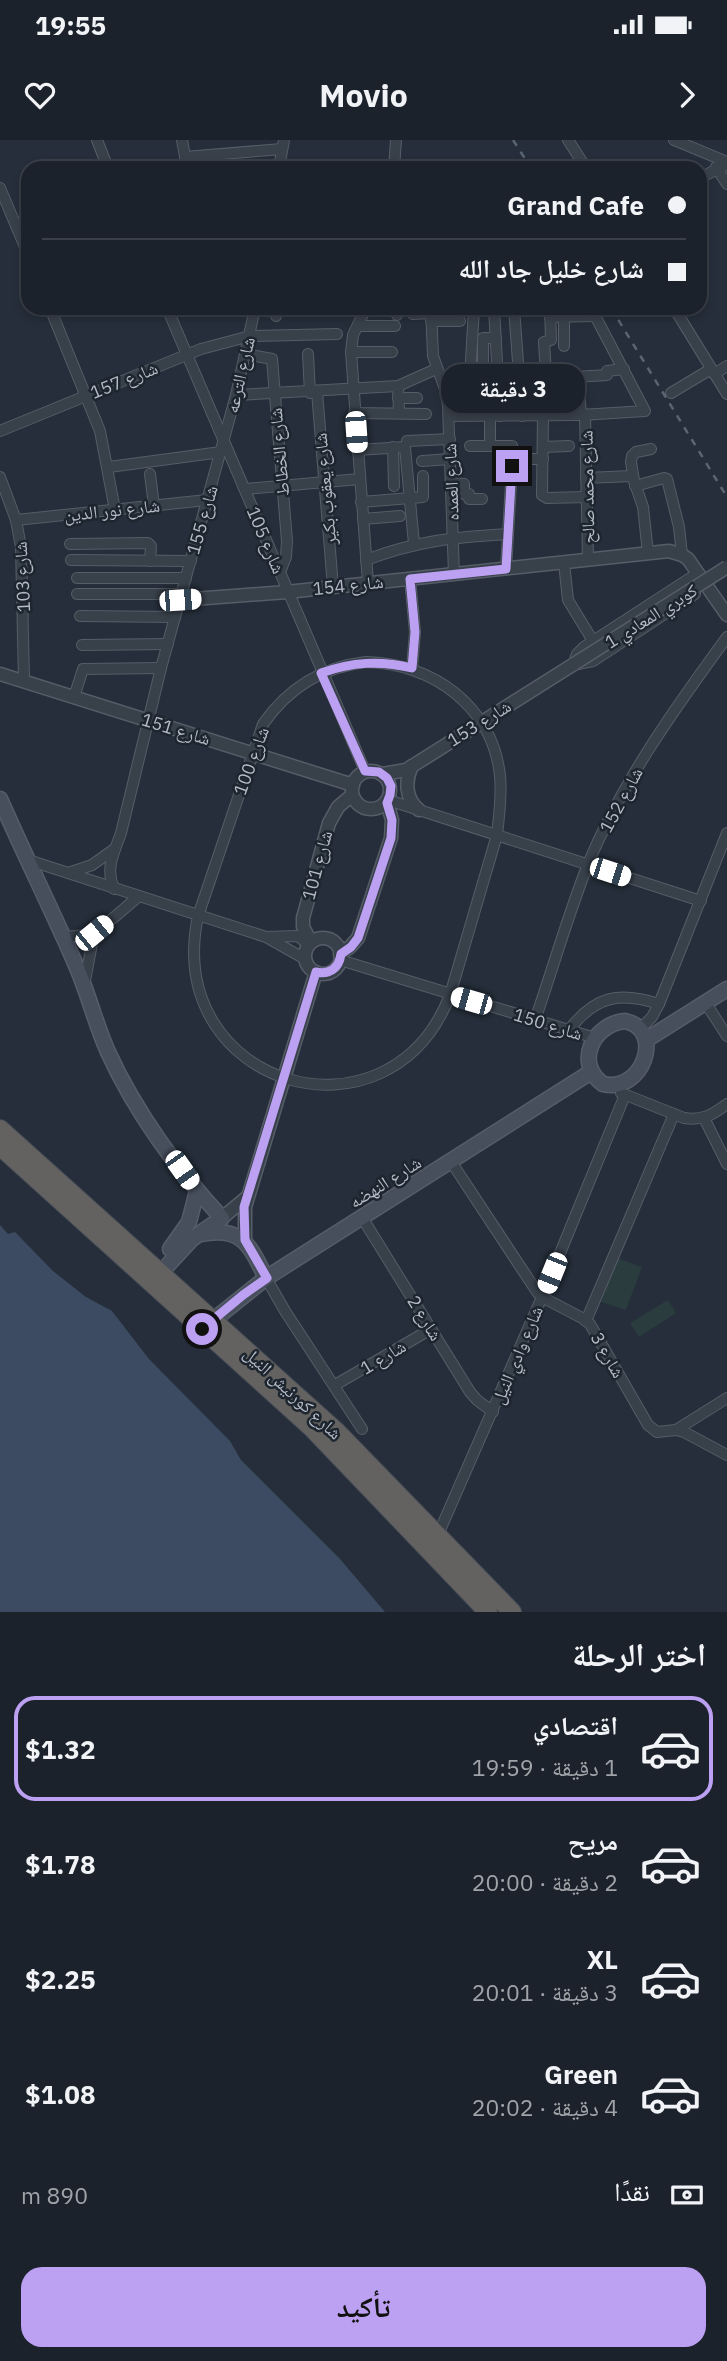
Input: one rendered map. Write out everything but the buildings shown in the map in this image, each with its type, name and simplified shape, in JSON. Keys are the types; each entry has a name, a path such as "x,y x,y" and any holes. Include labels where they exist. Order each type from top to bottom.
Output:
{"highway":[{"name":"شارع كورنيش النيل","path":"0,1129 208,1324 337,1432 512,1612"},
{"name":"شارع كورنيش النيل","path":"0,1146 153,1274"},
{"name":"شارع كورنيش النيل","path":"208,1324 331,1447 488,1612"}],"main road":[{"path":"0,799 85,985 101,1034 123,1082 139,1110 197,1191 222,1218 180,1244 153,1274"},
{"path":"644,1034 727,989"},
{"path":"616,1022 634,1023 644,1034 645,1057 637,1074 629,1081 610,1086 603,1084 591,1072 588,1055 601,1031 616,1022"},
{"name":"شارع النهضه","path":"208,1324 267,1278 452,1163 591,1072"},
{"path":"180,1244 193,1213 197,1191"},
{"path":"196,1235 219,1232 245,1240 267,1278"}],"street":[{"path":"97,140 105,161"},
{"path":"182,140 186,161"},
{"path":"394,161 396,140"},
{"path":"568,140 582,161"},
{"path":"674,140 723,164"},
{"path":"700,140 701,153"},
{"path":"197,161 283,145"},
{"path":"707,174 723,164"},
{"path":"723,164 727,184"},
{"path":"0,188 21,238"},
{"path":"53,315 100,431 115,510"},
{"name":"شارع 105","path":"170,315 222,447 244,489 365,771"},
{"name":"شارع الترعه","path":"222,447 254,315"},
{"path":"363,315 354,335 351,352 368,583"},
{"name":"شارع العمده","path":"431,315 431,346 436,369 447,396 449,416 454,575"},
{"path":"433,315 446,321 460,321"},
{"path":"446,315 446,321"},
{"path":"447,396 469,394 474,315"},
{"path":"490,446 495,417 495,315"},
{"path":"515,315 522,416"},
{"path":"550,315 551,340 544,341 540,376 558,375 559,378 607,375 607,371 624,369"},
{"path":"557,315 576,315"},
{"path":"449,416 495,417 645,410 595,315"},
{"path":"678,315 727,394"},
{"path":"358,326 397,316"},
{"path":"564,317 564,346"},
{"path":"495,321 515,320"},
{"name":"شارع 157","path":"0,431 187,355 250,336 337,334"},
{"path":"483,382 484,338 496,338"},
{"path":"351,352 392,352"},
{"name":"شارع الخطاط","path":"246,354 272,358 287,549 280,572"},
{"name":"شارع يعقوب بكير","path":"308,354 324,482 333,587"},
{"path":"671,393 727,366"},
{"path":"236,395 398,387 436,369"},
{"name":"شارع محمد صالح","path":"578,377 583,414 588,560"},
{"path":"398,387 398,414"},
{"path":"398,398 417,398"},
{"path":"354,413 426,414"},
{"path":"543,415 543,497 587,497"},
{"path":"357,450 450,439"},
{"path":"406,444 414,544"},
{"path":"470,446 513,447 513,459 543,459"},
{"path":"543,447 569,446"},
{"path":"108,467 222,447"},
{"name":"شارع 155","path":"150,721 161,668 222,447"},
{"path":"393,447 394,486"},
{"path":"648,553 643,507 634,481 632,456 636,452 651,449"},
{"path":"422,461 450,459"},
{"path":"506,569 512,466"},
{"path":"150,474 154,506"},
{"path":"361,502 424,496 424,476"},
{"name":"شارع 103","path":"0,477 16,520 23,575 24,681"},
{"path":"586,478 667,480 679,527 682,555 727,615"},
{"path":"244,489 360,479"},
{"path":"451,483 464,483 464,494 469,494 469,499 482,499"},
{"name":"شارع نور الدين","path":"16,520 208,500"},
{"path":"363,519 400,516"},
{"path":"366,560 414,544 453,537 508,534"},
{"path":"70,544 148,543 151,546 150,561"},
{"name":"شارع 154","path":"181,597 288,592 669,551 682,555"},
{"path":"71,561 191,561"},
{"path":"564,563 568,600 593,641"},
{"name":"كوبري المعادي 1","path":"573,664 727,567"},
{"name":"شارع 153","path":"573,664 580,650 698,573"},
{"path":"77,578 186,578"},
{"path":"410,579 415,632 412,668"},
{"name":"شارع 153","path":"383,774 401,772 412,766 573,664 593,661 707,586"},
{"path":"78,594 181,597"},
{"path":"80,617 175,617"},
{"name":"شارع 152","path":"535,1020 588,865 613,812 646,754 727,637"},
{"path":"82,645 168,644"},
{"name":"شارع 100","path":"382,663 412,668 436,680 458,695 481,722 496,757 500,776 497,835 450,995 433,1028 415,1048 390,1068 356,1081 330,1086 308,1085 285,1079 266,1071 233,1047 208,1015 195,976 194,936 198,916 263,724 272,711 295,689 321,673 351,664 382,663"},
{"path":"75,697 83,669 161,668"},
{"name":"شارع 151","path":"0,674 253,753 353,790"},
{"path":"114,890 110,867 150,721"},
{"path":"412,766 407,779 408,793 419,810"},
{"path":"28,860 266,937 305,959 309,967 316,972 329,972 336,968 340,957 358,938 391,838 392,820 387,801 391,786 383,774 375,771 365,771 357,776 353,790 359,805 376,809 387,801"},
{"name":"شارع 101","path":"310,944 303,927 303,918 328,823 353,790"},
{"path":"387,801 701,901"},
{"path":"644,1034 659,1004 727,832"},
{"path":"66,873 92,865 114,849"},
{"path":"63,936 79,937 94,933 138,897"},
{"path":"85,985 94,933"},
{"path":"266,937 298,936 310,944"},
{"path":"305,959 310,944 320,938 329,939 337,945 340,957"},
{"name":"شارع 150","path":"340,957 450,995 595,1038"},
{"path":"245,1240 243,1218 248,1195 316,972"},
{"path":"569,1030 591,1007 604,1000 620,996 635,997 659,1004"},
{"path":"705,1002 727,1036"},
{"path":"610,1086 684,1118 704,1118 727,1104"},
{"name":"شارع وادي النيل","path":"437,1537 542,1297 625,1094"},
{"path":"586,1321 674,1114"},
{"path":"704,1118 727,1164"},
{"name":"شارع 3","path":"452,1163 528,1281 542,1297 586,1321 648,1425 657,1432 676,1430 727,1455"},
{"path":"222,1218 248,1195"},
{"name":"شارع 2","path":"363,1219 470,1392 493,1412"},
{"path":"267,1278 285,1311 362,1429"},
{"name":"شارع 1","path":"335,1385 431,1329"},
{"path":"676,1430 727,1398"}],"shaded area":[{"path":"617,1258 642,1267 626,1310 601,1302"},
{"path":"668,1300 676,1313 639,1337 630,1323"}],"water":[{"path":"0,1225 8,1234 15,1232 53,1271 86,1297 112,1311 149,1359 230,1441 241,1460 340,1559 385,1612 0,1612"}],"railway":[{"path":"513,140 526,161"},
{"path":"615,315 727,497"}],"route":[{"path":"202,1329 267,1278 245,1240 244,1207 316,972 332,971 341,954 358,938 391,838 392,820 387,803 391,786 387,778 379,772 365,771 321,673 351,664 366,663 412,668 415,632 410,579 506,569 512,466"}]}
